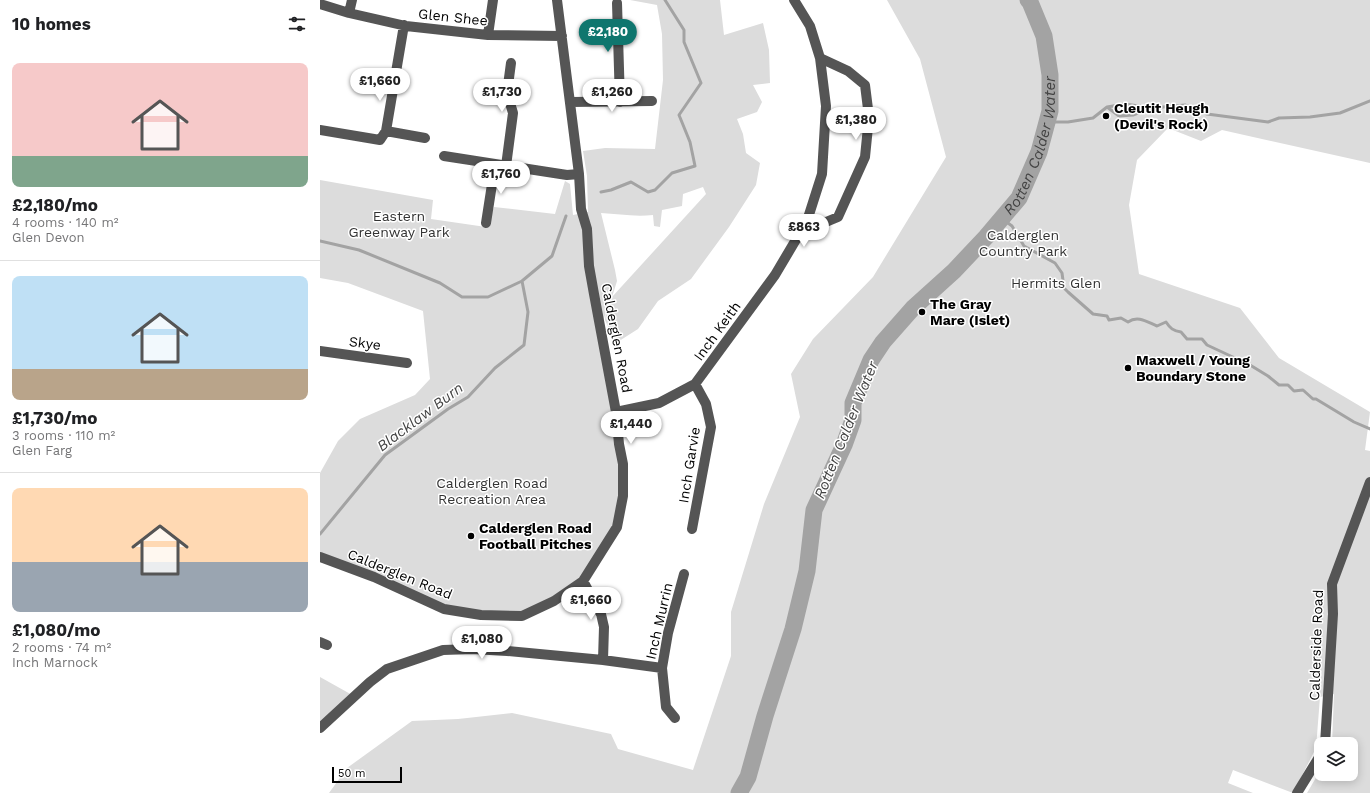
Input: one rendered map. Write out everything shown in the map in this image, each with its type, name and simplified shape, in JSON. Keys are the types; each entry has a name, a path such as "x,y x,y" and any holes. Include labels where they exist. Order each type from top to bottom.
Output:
{"street":[{"path":"350,12 352,0"},
{"path":"488,35 493,0"},
{"name":"Calderglen Road","path":"320,557 374,577 444,609 481,615 522,616 554,601 582,581 617,527 623,496 623,464 619,444 616,412 589,266 587,229 581,209 580,174 557,0"},
{"name":"Inch Keith","path":"616,412 659,403 695,384 775,275 806,221 822,174 826,106 820,58 810,26 794,0"},
{"path":"617,3 620,102"},
{"name":"Glen Shee","path":"320,4 404,25 488,35 562,36"},
{"path":"320,130 380,140 386,132 404,25"},
{"path":"806,221 826,222 838,217 865,157 869,117 865,84 848,71 820,58"},
{"path":"506,166 513,113 507,93 511,63"},
{"path":"571,102 652,101"},
{"path":"386,132 425,138"},
{"path":"444,156 567,175 580,174"},
{"path":"486,223 495,165"},
{"name":"Skye","path":"320,351 407,362"},
{"name":"Inch Garvie","path":"692,529 711,427 706,404 695,384"},
{"name":"Calderside Road","path":"1326,737 1333,614 1332,584 1370,482"},
{"name":"Inch Murrin","path":"675,718 666,707 662,668 668,633 684,574"},
{"path":"582,581 601,614 604,627 603,660"},
{"path":"320,728 387,669 443,650 472,648 603,660 662,668"},
{"path":"1297,793 1314,765"}],"green space":[{"path":"630,0 720,0 724,35 763,23 769,50 770,83 753,85 762,102 757,112 737,119 743,134 746,153 760,163 756,185 729,227 691,279 658,301 638,329 616,343 605,320 606,312 600,331 623,464 617,527 583,581 522,616 444,609 320,557 320,473 338,441 360,419 415,395 430,379 423,311 348,283 320,278 320,180 433,200 431,219 486,227 494,207 555,214 565,181 570,184 573,215 588,212 587,176 583,151 605,148 655,149 663,80 662,34 657,5","holes":["703,187 706,194 612,297 617,281 601,213 633,216 653,215 654,226 660,227 662,210 682,206 683,194"]},
{"path":"887,0 1370,0 1370,163 1222,130 1201,141 1168,128 1137,160 1129,205 1139,274 1240,308 1279,358 1370,412 1365,450 1370,451 1370,793 1307,793 1314,781 1358,781 1358,737 1332,737 1334,694 1320,697 1317,737 1314,737 1314,752 1293,793 1233,770 1228,783 1253,793 329,793 347,768 412,721 458,719 512,713 611,734 618,749 693,770 731,656 731,612 764,504 800,417 791,374 813,339 873,277 946,157 920,59"},
{"path":"320,677 354,696 320,728"}],"waterway":[{"name":"Blacklaw Burn","path":"601,192 611,190 631,182 648,192 655,190 672,173 695,166 690,142 679,115 701,83 684,42 684,30 665,0"},
{"name":"Rotten Calder Water","path":"739,793 748,777 765,716 793,629 807,571 814,510 844,445 853,420 853,403 871,360 883,342 913,308 954,271 986,237 1019,198 1039,152 1050,111 1050,75 1044,36 1028,0"},
{"path":"1047,122 1068,122 1093,118 1107,107 1125,104 1152,108 1185,105 1207,114 1268,122 1279,118 1310,117 1340,113 1370,101"},
{"path":"1107,107 1119,116 1133,115 1151,108"},
{"name":"Blacklaw Burn","path":"320,534 385,455 448,409 468,397 495,368 524,345 528,312 522,281 552,256 566,216"},
{"path":"1001,218 1012,226 1024,246 1055,263 1062,273 1064,288 1093,314 1107,316 1109,320 1121,318 1128,322 1139,319 1157,326 1166,322 1172,329 1181,332 1187,339 1202,339 1207,345 1250,365 1279,385 1288,385 1294,391 1303,390 1313,399 1316,399 1354,422 1370,429"},
{"path":"320,241 359,250 440,283 462,297 488,297 522,281"}],"place":[{"name":"Cleutit Heugh (Devil's Rock)","path":"1106,116"},
{"name":"The Gray Mare (Islet)","path":"922,312"},
{"name":"Maxwell / Young Boundary Stone","path":"1128,368"},
{"name":"Calderglen Road Football Pitches","path":"471,536"}],"park label":[{"name":"Eastern Greenway Park","path":"399,224"},
{"name":"Calderglen Country Park","path":"1023,244"},
{"name":"Hermits Glen","path":"1056,283"},
{"name":"Calderglen Road Recreation Area","path":"492,492"}]}
